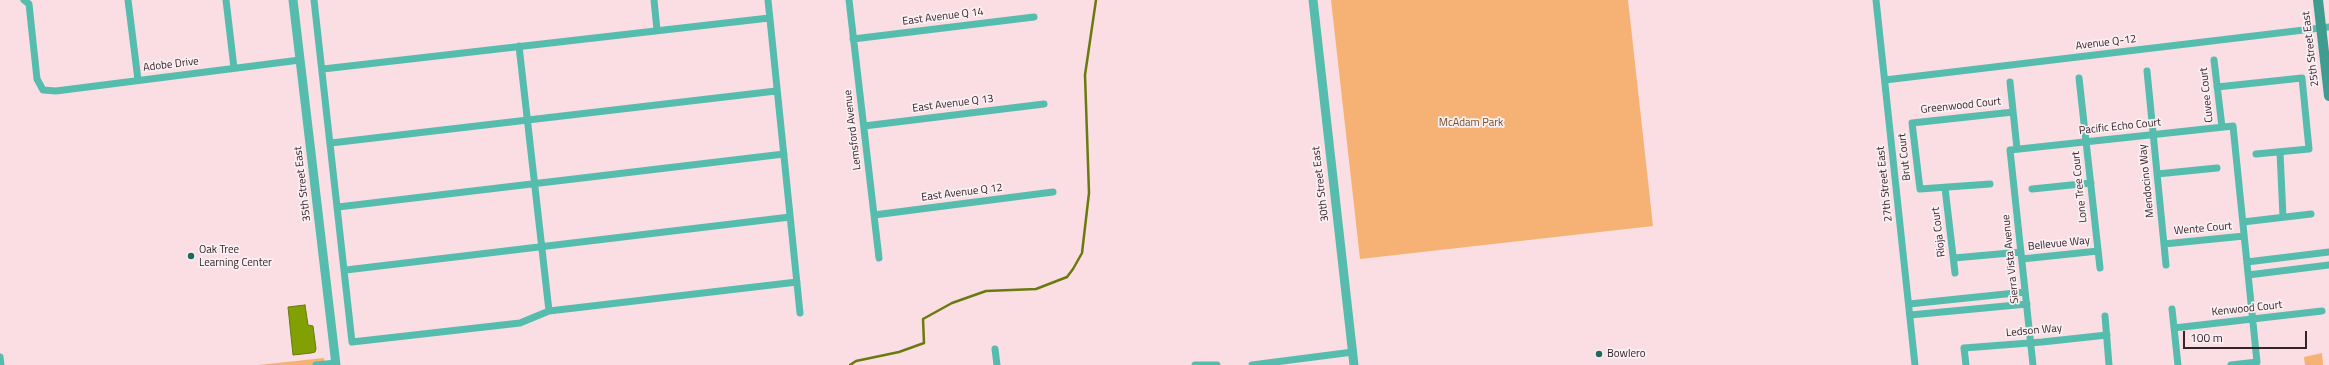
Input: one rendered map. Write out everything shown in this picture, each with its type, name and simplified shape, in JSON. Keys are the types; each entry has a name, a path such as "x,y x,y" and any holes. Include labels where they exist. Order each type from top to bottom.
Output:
{"main road":[{"name":"25th Street East","path":"2318,0 2325,28 2329,96"}],"street":[{"name":"Adobe Drive","path":"24,0 29,4 37,79 43,90 56,91 300,60"},
{"path":"128,0 138,80"},
{"path":"226,0 234,68"},
{"name":"35th Street East","path":"293,0 336,364"},
{"path":"314,0 346,270 352,342 520,323 549,311 796,282"},
{"path":"654,0 657,30"},
{"path":"768,0 776,91 800,313"},
{"name":"Lemsford Avenue","path":"849,0 879,258"},
{"name":"30th Street East","path":"1312,0 1354,365"},
{"name":"27th Street East","path":"1876,0 1915,365"},
{"name":"East Avenue Q 14","path":"853,38 1034,17"},
{"path":"323,69 770,18"},
{"name":"Avenue Q-12","path":"1885,80 2325,28"},
{"path":"519,46 549,311"},
{"name":"Cuvee Court","path":"2214,60 2222,127"},
{"name":"Mendocino Way","path":"2147,72 2166,265"},
{"name":"Lone Tree Court","path":"2079,78 2100,268"},
{"path":"2217,87 2302,78 2309,149 2256,154"},
{"name":"Sierra Vista Avenue","path":"2010,82 2021,255 2033,365"},
{"path":"331,143 776,91"},
{"name":"East Avenue Q 13","path":"864,126 1044,104"},
{"name":"Greenwood Court","path":"1912,123 2013,112"},
{"name":"Brut Court","path":"1912,123 1920,189 1945,188"},
{"name":"Pacific Echo Court","path":"2014,150 2233,126 2243,222"},
{"path":"2280,152 2284,217"},
{"path":"338,207 784,154"},
{"path":"2157,174 2217,168"},
{"path":"2032,189 2091,183"},
{"path":"1945,188 1990,184"},
{"name":"Rioja Court","path":"1945,188 1955,273"},
{"name":"East Avenue Q 12","path":"874,214 1053,192"},
{"path":"2231,365 2257,362 2243,222 2311,214"},
{"path":"346,270 790,217"},
{"name":"Wente Court","path":"2164,244 2244,236"},
{"name":"Bellevue Way","path":"1954,258 2098,251"},
{"path":"2247,262 2329,252"},
{"path":"2248,275 2329,265"},
{"path":"1908,304 2025,292"},
{"path":"1910,315 2027,304"},
{"path":"2172,309 2178,365"},
{"name":"Kenwood Court","path":"2174,328 2322,311"},
{"path":"2105,316 2110,365"},
{"name":"Ledson Way","path":"1966,365 1964,348 2107,335"},
{"path":"996,349 997,365"},
{"path":"1252,365 1353,352"},
{"path":"0,357 1,365"},
{"path":"316,365 336,364"},
{"path":"1195,365 1217,365"}],"green space":[{"name":"McAdam Park","path":"1331,0 1628,0 1653,226 1360,259"},
{"path":"2322,353 2323,365 2305,365 2304,357"},
{"path":"324,358 325,365 258,365"}],"shaded area":[{"path":"305,305 308,325 313,326 316,349 315,352 293,355 288,307"}],"waterway":[{"path":"850,365 856,361 899,352 924,343 923,319 952,303 986,291 1036,289 1067,277 1073,269 1082,253 1089,193 1085,75 1096,0"}],"place":[{"name":"Oak Tree Learning Center","path":"191,256"},
{"name":"Bowlero","path":"1599,354"}]}
